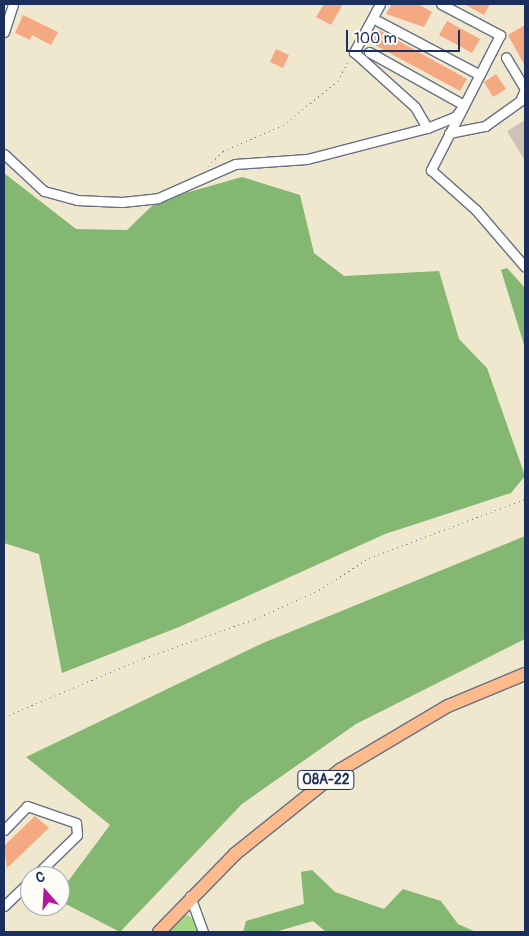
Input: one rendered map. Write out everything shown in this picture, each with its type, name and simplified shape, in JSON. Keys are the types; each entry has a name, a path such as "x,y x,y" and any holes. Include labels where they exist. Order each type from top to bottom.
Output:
{"highway":[{"name":"08А-22","path":"159,932 190,896 259,832 361,756 448,706 525,674"}],"street":[{"path":"4,32 13,4"},
{"path":"380,4 354,52 416,107 427,128"},
{"path":"441,4 500,35 431,170 476,210 525,267"},
{"path":"378,21 480,75"},
{"path":"368,52 464,105"},
{"path":"449,133 484,126 525,95 506,57"},
{"path":"4,154 44,191 77,200 158,198 204,176 235,164 307,159 427,128 456,116 464,105"},
{"path":"4,830 27,806 76,823 77,835 45,866"},
{"path":"4,906 20,891"},
{"path":"190,896 203,932"}],"path":[{"path":"204,176 210,161 223,151 266,136 338,81 354,52"},
{"path":"4,717 144,658 237,626 319,590 369,558 525,499"}],"shaded area":[{"path":"525,120 525,161 507,131"}],"green space":[{"path":"4,173 76,229 127,230 157,201 242,177 300,195 314,253 344,276 439,271 459,339 487,368 525,476 511,493 385,534 179,627 62,673 39,554 4,543"},
{"path":"507,268 525,288 525,348 501,270"},
{"path":"525,536 525,639 356,724 242,804 120,932 70,906 70,879 110,825 26,757 263,643"},
{"path":"312,870 335,892 384,909 403,889 441,901 458,924 476,932 326,932 313,921 275,932 243,932 246,921 304,904 301,872"},
{"path":"188,915 196,921 198,932 167,932 177,920"}],"building":[{"path":"324,4 343,4 331,25 316,17"},
{"path":"392,4 418,4 432,12 424,27 386,14"},
{"path":"464,4 490,4 484,15"},
{"path":"23,15 58,32 51,45 32,35 30,40 15,33"},
{"path":"447,21 480,39 472,53 439,35"},
{"path":"525,25 525,66 508,35"},
{"path":"379,30 467,79 460,91 371,43"},
{"path":"276,49 289,55 283,68 270,62"},
{"path":"496,74 506,89 493,97 484,82"},
{"path":"35,816 49,828 7,868 4,846"}]}
